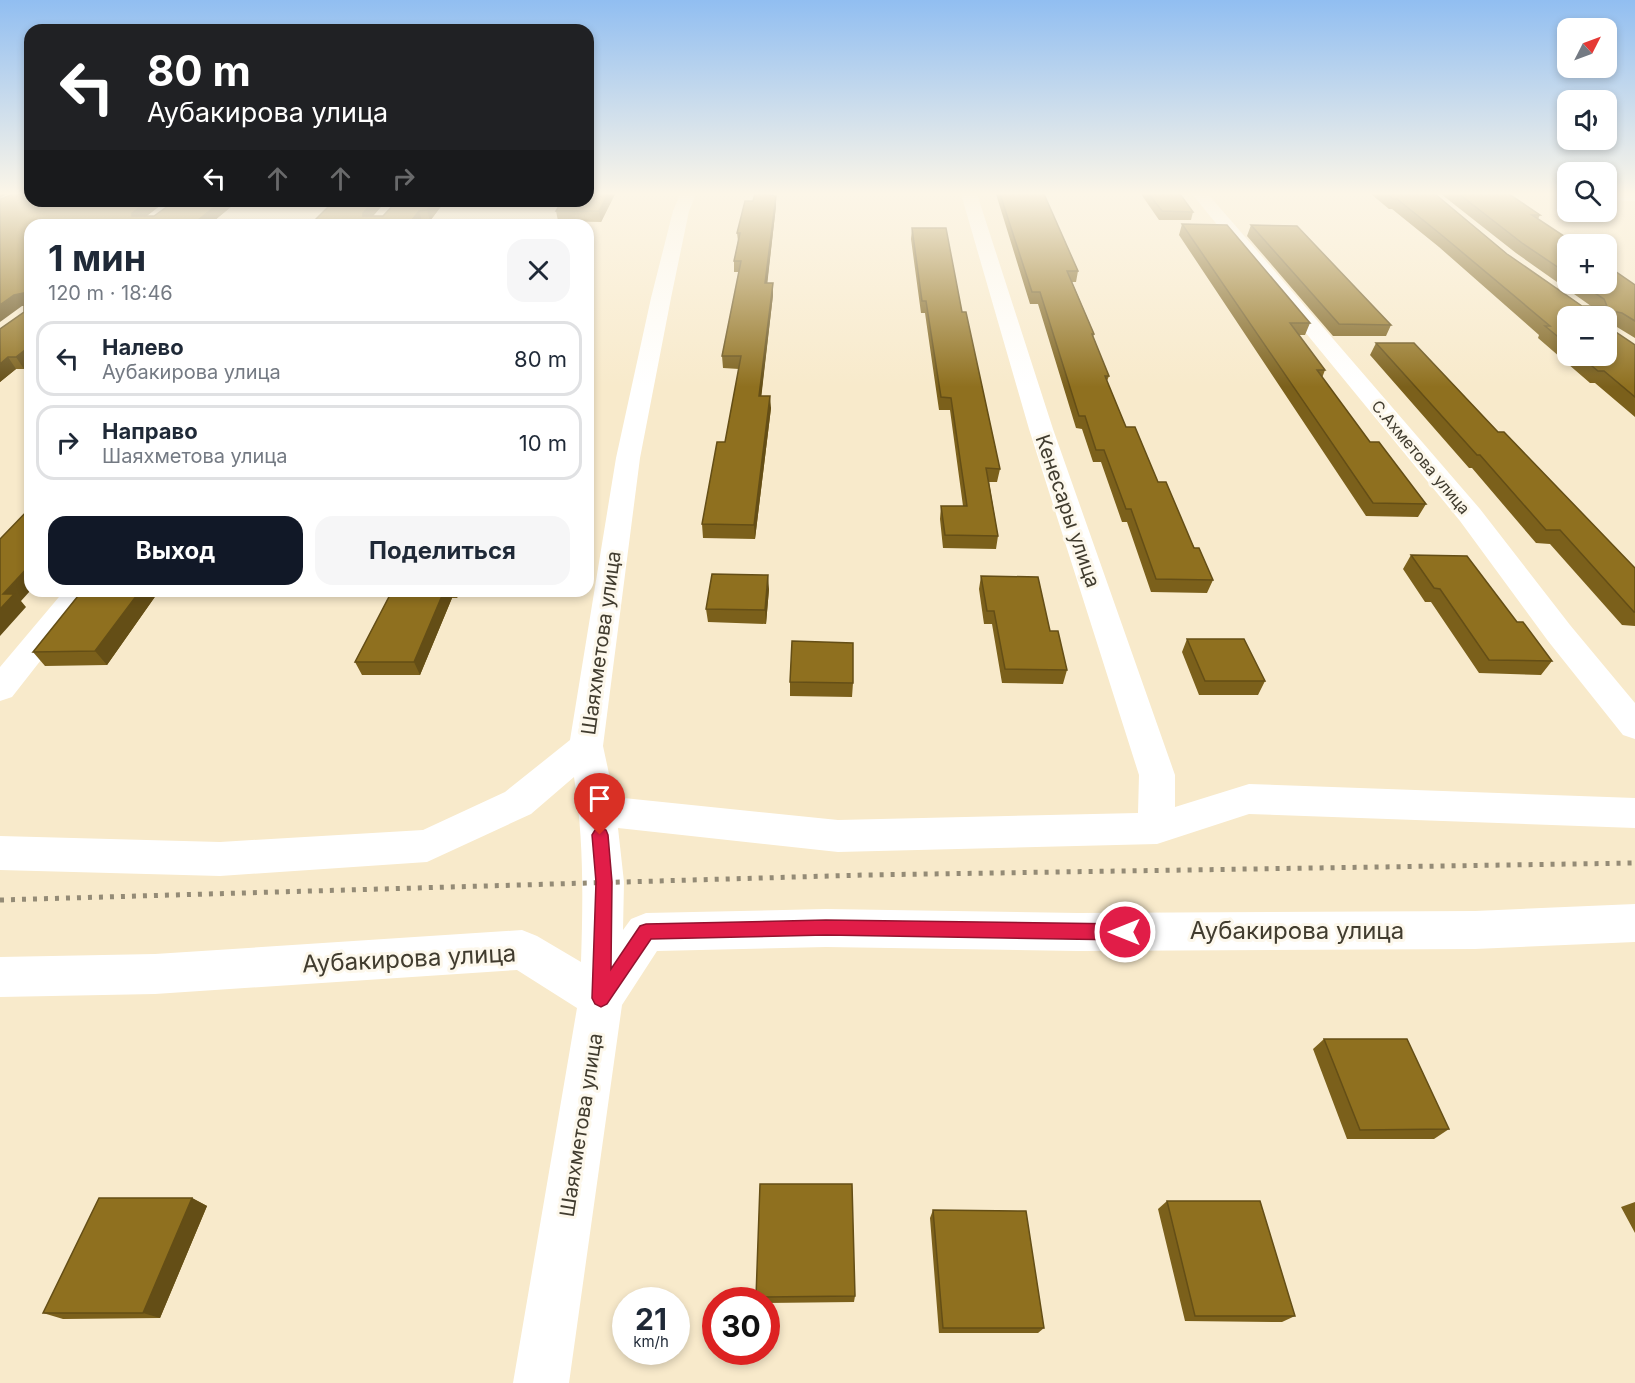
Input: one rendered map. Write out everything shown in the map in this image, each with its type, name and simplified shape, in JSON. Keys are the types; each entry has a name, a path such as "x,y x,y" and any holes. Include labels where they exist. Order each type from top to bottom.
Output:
{"street":[{"name":"Шаяхметова улица","path":"540,1383 601,998 604,882 598,811 586,746 628,458 670,259"},
{"name":"Кенесары улица","path":"989,259 1041,429 1157,775 1157,828"},
{"name":"С.Ахметова улица","path":"1254,259 1470,515 1559,633 1635,726"},
{"path":"0,689 75,597"},
{"path":"0,854 220,859 427,846 518,803 586,746"},
{"path":"598,811 838,836 1157,828 1249,799 1635,813"},
{"name":"Аубакирова улица","path":"0,977 155,974 522,950 601,998 646,932 826,928 1078,932 1475,930 1635,923"}],"building":[{"path":"0,259 24,259 24,293 14,295 0,305"},
{"path":"735,259 768,259 765,283 773,283 759,396 770,396 754,525 702,524 717,442 725,442 741,356 722,356 741,261 734,261"},
{"path":"916,259 952,259 962,312 966,312 1000,469 986,468 998,536 945,535 941,506 967,506 951,398 941,397 926,301 922,301"},
{"path":"1021,259 1072,259 1078,271 1067,271 1094,334 1092,334 1109,376 1105,376 1126,427 1135,427 1158,482 1166,482 1194,548 1199,548 1213,580 1156,579 1131,509 1126,509 1104,450 1096,450 1085,416 1079,416 1040,292 1032,292"},
{"path":"1206,259 1255,259 1310,323 1290,323 1325,370 1317,370 1370,442 1379,442 1426,504 1373,503"},
{"path":"1281,259 1328,259 1391,325 1339,324"},
{"path":"1470,259 1514,259 1557,289 1557,294 1565,294 1582,306 1557,306 1557,336 1545,326 1550,326"},
{"path":"1545,259 1557,259 1557,267"},
{"path":"1617,273 1635,285 1635,321 1617,312 1617,306 1607,306 1604,299 1596,294 1617,294"},
{"path":"24,312 24,351 16,357 8,357 0,364 0,329"},
{"path":"1617,333 1635,345 1635,397 1604,371 1598,371 1592,366 1617,366"},
{"path":"1376,343 1414,343 1498,432 1504,432 1635,568 1635,612 1560,530 1546,530"},
{"path":"24,514 24,571 3,594 14,594 0,609 0,539"},
{"path":"1411,555 1467,556 1517,622 1523,622 1552,661 1489,660 1440,589 1434,588"},
{"path":"712,574 768,575 765,610 706,609"},
{"path":"981,576 1038,577 1050,631 1058,631 1067,670 1005,669 994,611 987,611"},
{"path":"77,597 136,597 95,651 33,652"},
{"path":"389,597 441,597 414,662 355,662"},
{"path":"1187,639 1244,639 1265,681 1205,681"},
{"path":"792,641 853,643 853,683 790,682"},
{"path":"1324,1039 1407,1039 1449,1129 1360,1130"},
{"path":"760,1184 852,1184 855,1296 780,1297 780,1287 756,1287"},
{"path":"99,1198 192,1198 143,1313 43,1313"},
{"path":"1167,1201 1260,1201 1295,1316 1195,1316"},
{"path":"933,1210 1026,1211 1044,1328 943,1328"}],"railway":[{"path":"0,900 865,875 1635,863"}],"route":[{"path":"600,835 604,882 601,998 646,932 826,928 1125,932"}]}
